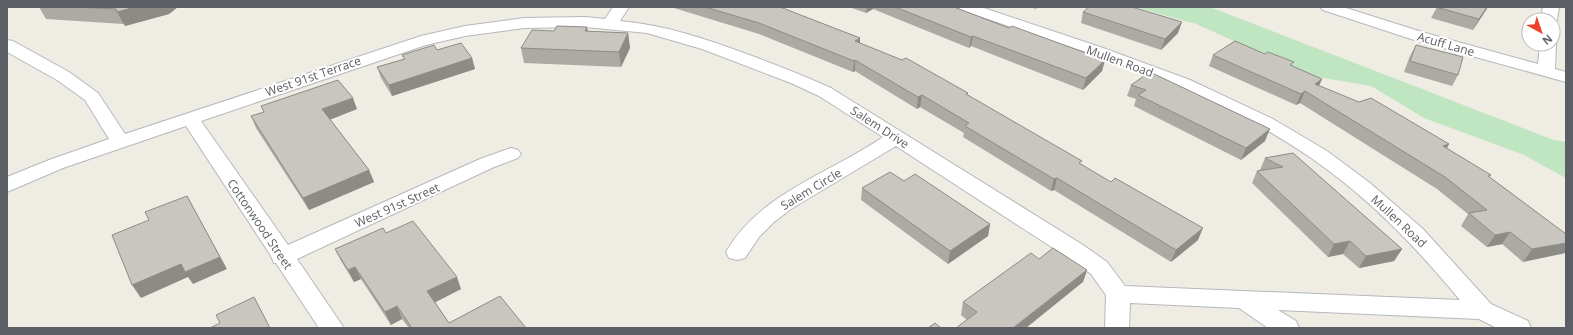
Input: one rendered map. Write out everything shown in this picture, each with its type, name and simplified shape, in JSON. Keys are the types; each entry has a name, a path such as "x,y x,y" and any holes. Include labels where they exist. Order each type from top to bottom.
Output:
{"street":[{"path":"610,24 621,7"},
{"name":"Mullen Road","path":"966,7 1119,60 1198,90 1242,108 1272,125 1307,146 1336,167 1384,206 1416,235 1482,310"},
{"name":"Acuff Lane","path":"1328,7 1420,37 1546,72 1566,76"},
{"name":"West 91st Terrace","path":"7,185 56,164 421,41 485,28 524,23 567,21 610,24"},
{"name":"Salem Drive","path":"610,24 647,28 691,39 797,79 825,92 876,123 895,138 936,162 1081,255 1099,268 1118,294"},
{"path":"7,45 63,76 92,97 120,142"},
{"path":"1546,72 1547,52"},
{"name":"Cottonwood Street","path":"190,118 282,257 332,328"},
{"name":"Salem Circle","path":"737,252 751,233 770,214 794,198 876,152 895,138"},
{"name":"West 91st Street","path":"282,257 487,163 511,154"},
{"path":"1117,328 1118,294 1482,310 1519,328"},
{"path":"1243,299 1287,328"}],"green space":[{"path":"1135,7 1210,7 1554,140 1566,142 1566,178 1524,155 1424,118 1371,86 1312,76 1196,24"}],"building":[{"path":"76,7 135,7 117,12 116,9"},
{"path":"705,7 780,7 860,38 855,41 902,60 906,58 1082,161 1079,163 1111,182 1115,178 1203,228 1176,250 1057,178 1054,179 965,126 969,123 922,95 918,97 855,60 854,61 759,23"},
{"path":"895,7 954,7 1009,28 1012,26 1105,60 1086,78 973,36 971,37"},
{"path":"1089,7 1132,7 1182,22 1165,39 1083,12"},
{"path":"1436,7 1487,7 1479,19"},
{"path":"557,26 587,27 585,31 628,33 619,52 521,48 532,30 554,31"},
{"path":"1235,41 1265,54 1268,52 1294,62 1290,65 1322,79 1315,84 1359,102 1371,98 1449,144 1443,146 1491,175 1488,176 1566,234 1566,243 1532,249 1510,232 1495,235 1469,213 1487,210 1445,177 1305,91 1301,94 1213,55"},
{"path":"461,43 472,58 389,85 377,67 405,59 402,55 434,45 437,50"},
{"path":"1416,45 1463,57 1458,75 1410,61"},
{"path":"1150,72 1270,129 1246,148 1138,95 1146,90 1131,85"},
{"path":"338,80 353,98 322,109 369,170 303,198 251,116 264,112 261,106"},
{"path":"1293,153 1402,249 1366,256 1350,241 1334,244 1257,171 1283,167 1265,158"},
{"path":"890,172 904,181 915,174 990,224 950,251 862,188"},
{"path":"187,196 220,257 185,272 181,264 132,285 112,235 149,220 145,212"},
{"path":"413,221 457,277 427,291 449,323 500,296 526,328 412,328 397,306 385,312 355,267 348,270 335,249 383,228 386,233"},
{"path":"1053,248 1087,270 1013,328 956,328 977,312 963,302 1031,253 1039,259"},
{"path":"254,297 270,328 210,328 220,323 216,315"},
{"path":"935,323 941,328 928,328"}]}
